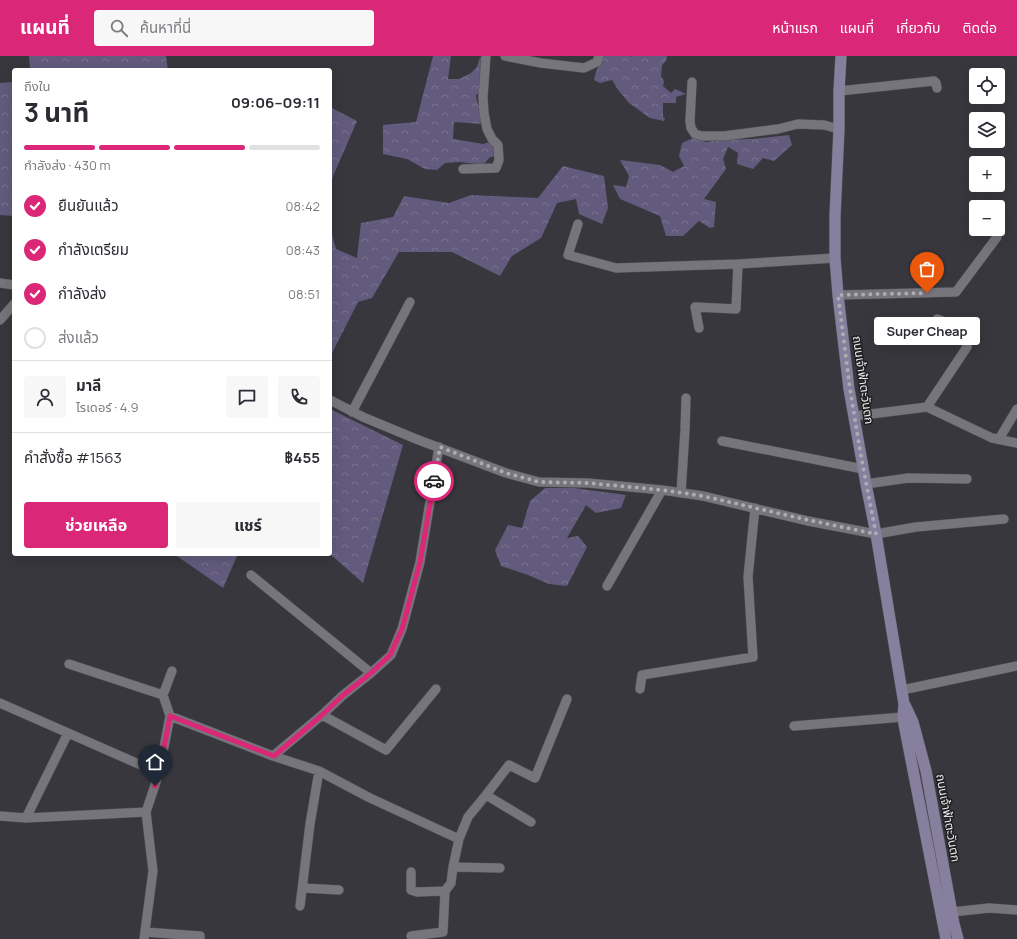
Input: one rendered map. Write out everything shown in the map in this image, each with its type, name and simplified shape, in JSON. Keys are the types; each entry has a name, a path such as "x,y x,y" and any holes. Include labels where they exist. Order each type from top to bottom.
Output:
{"main road":[{"name":"ถนนเจ้าฟ้าตะวันตก","path":"841,56 835,216 835,258 838,295 850,389 902,690 904,704 903,717 946,939"},
{"name":"ถนนเจ้าฟ้าตะวันตก","path":"904,704 913,722 926,771 958,939"}],"street":[{"path":"463,169 496,168 499,160 498,145 492,139 487,130 484,113 483,97 486,56"},
{"path":"505,56 541,64 584,68 597,62 599,56"},
{"path":"839,91 934,81 937,88"},
{"path":"692,82 690,121 691,128 695,134 702,136 724,136 778,129 798,124 824,125 839,130"},
{"path":"578,224 568,255 616,268 738,264 835,258"},
{"path":"838,295 956,292 997,237"},
{"path":"699,328 695,307 736,309 738,264"},
{"path":"0,283 12,285"},
{"path":"352,412 410,302"},
{"path":"0,320 12,306"},
{"path":"927,407 967,347 966,334 962,329 937,319"},
{"path":"681,493 686,398"},
{"path":"332,401 352,412 416,439 506,473 539,482 588,483 662,490 703,496 876,534 916,527 1004,519"},
{"path":"855,416 927,407 992,438 1017,443"},
{"path":"999,439 1017,409"},
{"path":"722,441 863,469"},
{"path":"274,756 390,655 402,629 420,562 440,447"},
{"path":"866,484 908,478 967,479"},
{"path":"607,586 662,490"},
{"path":"640,689 642,674 753,657 748,577 755,508"},
{"path":"251,575 371,673"},
{"path":"69,664 163,695"},
{"path":"902,690 1017,666"},
{"path":"172,671 163,695 170,716 159,773 146,812 152,871 144,935 200,936 200,939"},
{"path":"322,715 386,750 436,689"},
{"path":"411,936 443,932 445,891 451,883 452,867 459,839 468,817 509,765 535,778 567,699"},
{"path":"0,703 159,773"},
{"path":"170,716 274,756 319,771 370,798 459,839"},
{"path":"794,726 903,717"},
{"path":"26,818 68,733"},
{"path":"300,906 310,824 319,771"},
{"path":"486,795 531,822"},
{"path":"0,816 26,818 146,812"},
{"path":"452,867 500,868"},
{"path":"411,872 411,890 417,892 445,891"},
{"path":"302,888 339,890"},
{"path":"952,912 989,908 1017,910"}],"green space":[{"path":"29,56 166,56 168,68 30,68"},
{"path":"433,56 451,56 448,79 459,79 471,73 477,67 480,57 482,59 481,92 476,95 477,102 481,109 482,124 454,122 453,139 483,144 490,142 494,146 497,156 490,157 483,165 460,162 445,163 437,170 425,169 407,159 383,154 383,125 416,122"},
{"path":"603,56 667,56 666,61 662,65 661,76 664,81 663,86 671,93 675,89 686,94 676,97 676,103 663,103 664,121 650,118 629,103 612,80 600,83 594,80"},
{"path":"12,82 12,216 0,215 0,83"},
{"path":"332,108 357,121 332,179"},
{"path":"789,135 792,145 774,161 763,158 753,169 737,164 738,153 728,147 723,159 726,169 704,199 716,202 714,227 710,228 699,221 683,236 666,236 660,216 620,199 613,185 626,187 629,176 620,160 660,165 673,172 684,166 679,156 682,143 693,138 706,142"},
{"path":"563,166 604,176 608,208 602,224 579,214 576,199 557,203 541,238 512,256 500,276 452,252 399,252 372,298 358,302 332,353 332,235 336,249 357,258 361,223 393,217 404,196 449,203 471,195 538,198"},
{"path":"332,410 403,445 363,583 332,556"},
{"path":"545,488 574,488 626,495 621,508 596,513 586,505 567,538 578,536 587,547 567,586 549,584 501,566 495,550 508,525 522,528 530,501"},
{"path":"177,556 237,556 223,588"}],"way so far":[{"path":"434,481 440,447 506,473 539,482 588,483 662,490 703,496 876,534 858,443 838,295 927,293"}],"place":[{"name":"Super Cheap","path":"927,293"}],"route":[{"path":"155,786 170,716 274,756 390,655 402,629 420,562 434,481"}]}
